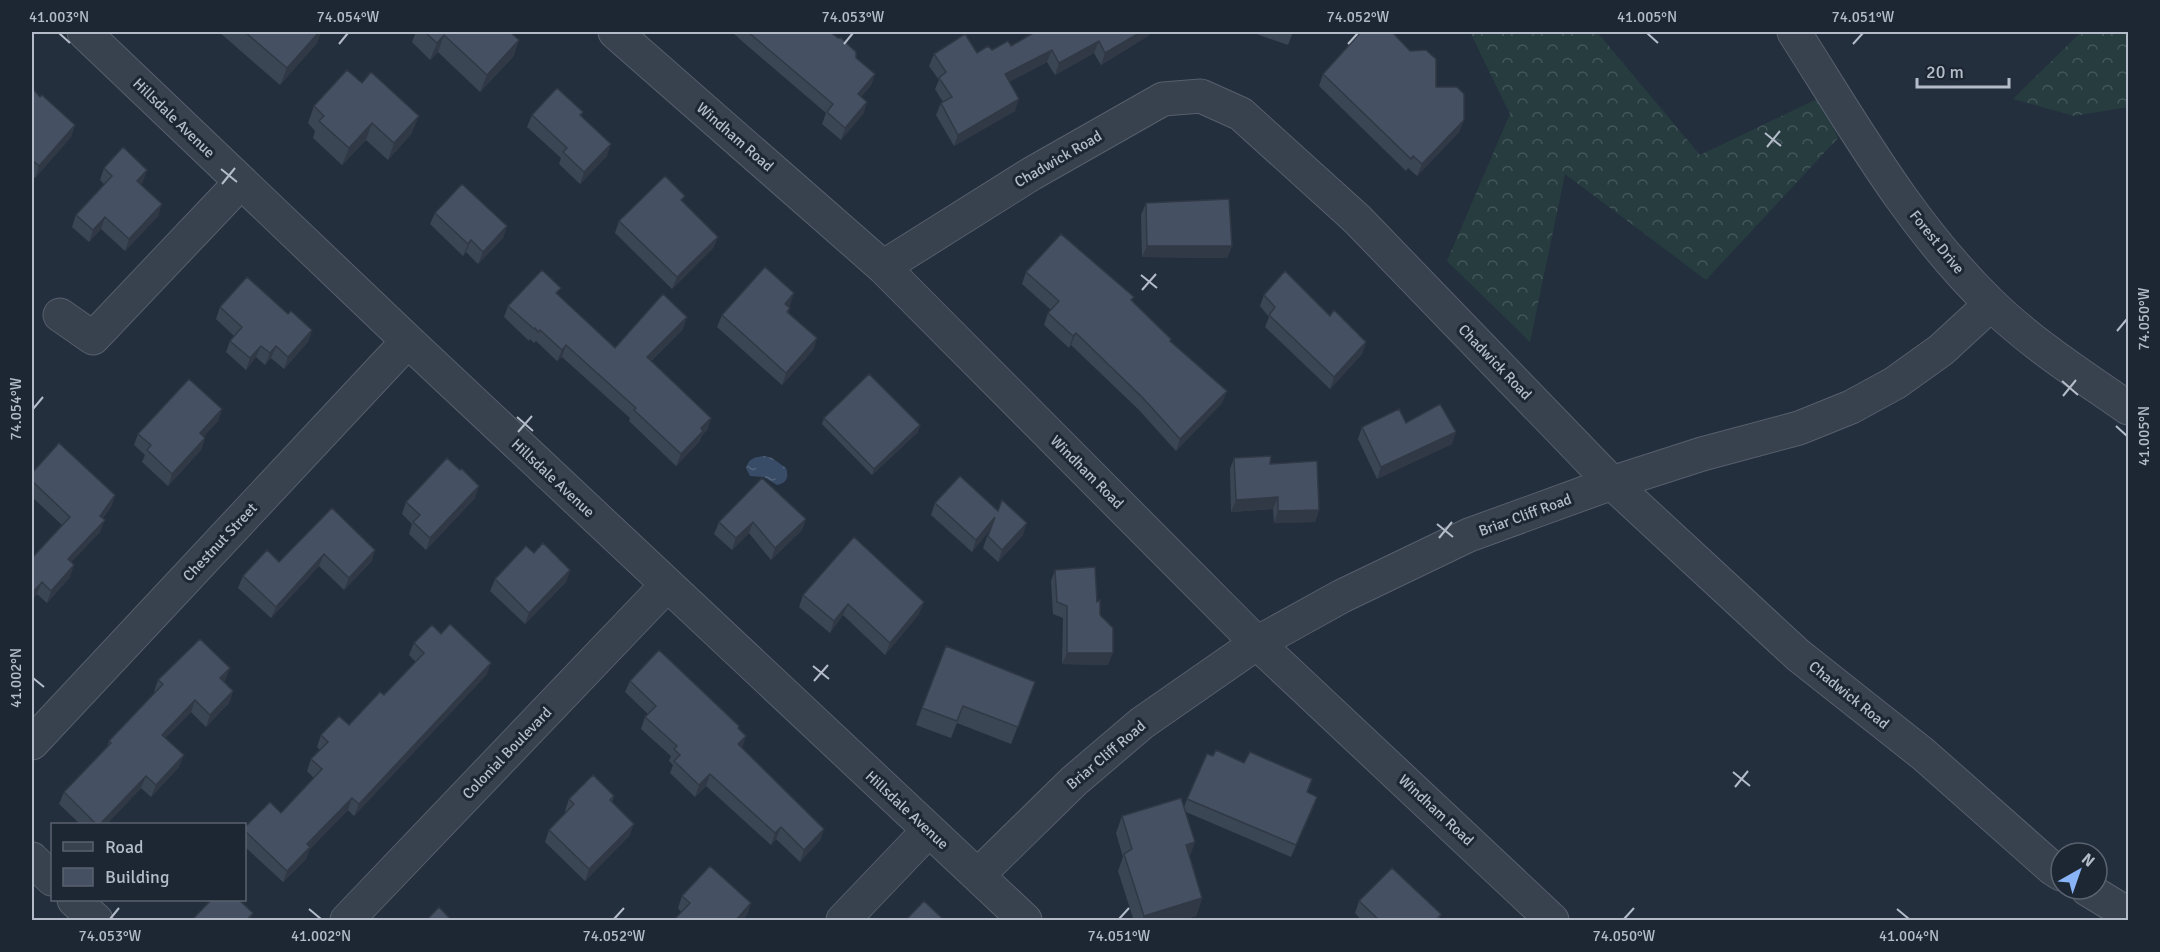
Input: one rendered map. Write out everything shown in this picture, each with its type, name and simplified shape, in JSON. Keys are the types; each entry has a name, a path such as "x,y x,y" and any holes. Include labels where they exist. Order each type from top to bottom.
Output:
{"street":[{"name":"Windham Road","path":"615,32 883,267 1257,643 1552,921"},
{"name":"Forest Drive","path":"1794,32 1892,185 1940,250 1991,304 2040,346 2128,408"},
{"name":"Hillsdale Avenue","path":"95,35 241,182 1025,921"},
{"name":"Chadwick Road","path":"883,267 1031,174 1163,99 1201,96 1241,114 1357,219 1612,483 1798,655 1923,754 2049,865"},
{"path":"60,315 93,338 241,182"},
{"name":"Briar Cliff Road","path":"978,875 1074,781 1142,723 1257,643 1342,596 1469,535 1612,483 1702,454 1799,428 1851,407 1894,383 1941,351 1991,304"},
{"name":"Chestnut Street","path":"32,743 408,341"},
{"name":"Colonial Boulevard","path":"347,921 667,585"},
{"path":"843,921 929,830"},
{"path":"32,859 51,878"},
{"path":"75,901 96,921"},
{"path":"2107,901 2128,914"}],"green space":[{"path":"1470,32 1597,32 1700,155 1819,98 1838,138 1706,280 1565,174 1530,342 1447,261 1510,114"},
{"path":"2081,32 2128,32 2128,107 2074,116 2013,99"}],"water":[{"path":"764,456 772,458 786,468 787,477 783,483 777,485 764,477 750,476 746,468 749,462"}],"building":[{"path":"245,32 319,32 287,68"},
{"path":"425,32 510,32 519,40 487,75 444,35 437,43"},
{"path":"748,32 830,32 841,38 856,52 856,58 875,74 858,94 867,102 845,128 827,112 833,104"},
{"path":"1035,32 1141,32 1105,53 1099,41 1059,63 1052,50 1005,74 1019,99 958,135 941,103 952,97 939,78 946,72 934,54 965,34 977,53 988,46 992,50 1008,41 1011,46"},
{"path":"1361,32 1392,32 1410,51 1426,50 1436,59 1436,87 1457,87 1464,94 1464,120 1422,164 1413,156 1411,159 1323,74"},
{"path":"347,70 362,83 371,72 419,116 394,143 372,123 349,148 319,121 324,116 314,106"},
{"path":"32,88 75,125 39,166 32,160"},
{"path":"557,88 583,112 580,115 611,144 584,172 563,152 567,148 532,115"},
{"path":"123,147 147,170 137,181 162,204 129,239 105,217 93,230 76,215 112,176 104,168"},
{"path":"665,176 685,196 681,200 718,237 677,277 619,221"},
{"path":"462,184 507,226 483,252 471,240 468,244 435,213"},
{"path":"1229,199 1232,246 1147,246 1146,203"},
{"path":"1061,234 1134,297 1131,300 1171,339 1170,341 1227,391 1180,439 1143,398 1076,333 1073,336 1048,313 1059,301 1026,272"},
{"path":"765,267 794,293 785,304 790,308 787,312 817,338 786,373 722,315"},
{"path":"542,270 561,288 556,293 615,348 663,294 687,317 647,357 711,418 701,428 703,431 681,454 634,410 636,408 566,345 562,350 508,306"},
{"path":"1285,271 1330,316 1334,310 1366,342 1334,377 1269,315 1275,307 1264,295"},
{"path":"247,277 288,314 291,311 312,330 288,357 276,346 270,353 261,346 250,358 230,341 242,327 220,307"},
{"path":"869,374 920,425 874,469 824,418"},
{"path":"189,379 222,409 200,433 205,438 172,474 147,450 151,445 138,434"},
{"path":"1440,404 1456,432 1381,467 1362,427 1399,409 1406,423"},
{"path":"59,443 115,495 100,516 105,520 68,559 74,565 51,591 42,582 32,593 32,558 70,517 32,481 32,473"},
{"path":"1271,456 1270,464 1317,461 1319,510 1278,511 1278,497 1236,500 1234,458"},
{"path":"447,458 479,486 430,538 413,522 420,515 406,502"},
{"path":"960,476 998,511 1002,500 1027,523 1002,550 988,536 995,517 976,540 935,503"},
{"path":"762,478 806,519 775,548 753,522 736,538 719,522"},
{"path":"332,508 375,550 349,578 324,554 276,607 243,576 267,550 279,562"},
{"path":"854,537 924,602 890,643 848,604 834,621 803,595"},
{"path":"543,543 570,570 529,613 495,579 526,546 534,553"},
{"path":"1095,567 1097,602 1100,600 1100,615 1113,628 1113,653 1067,653 1067,606 1057,602 1055,570"},
{"path":"450,624 491,663 359,804 352,798 307,844 310,847 287,871 246,832 246,826 270,802 281,813 322,769 311,759 328,742 321,735 339,716 349,725 380,692 384,695 424,653 414,643 432,625 441,634"},
{"path":"200,639 230,668 220,678 233,691 210,715 195,700 162,735 184,755 156,785 146,776 101,823 95,823 64,792 163,684 158,680"},
{"path":"946,646 1035,682 1018,727 963,706 957,721 922,708"},
{"path":"659,650 739,726 738,728 746,736 738,744 824,829 804,850 781,827 775,833 710,774 699,785 674,761 680,755 674,749 677,746 645,717 656,706 630,681"},
{"path":"1216,750 1244,763 1250,752 1312,779 1307,792 1317,797 1296,845 1187,799 1207,754 1213,756"},
{"path":"593,775 614,796 610,800 634,824 589,869 549,830 574,804 569,799"},
{"path":"1181,798 1195,842 1186,845 1202,898 1144,916 1124,854 1132,849 1122,816"},
{"path":"710,866 751,903 735,921 673,921 690,903 682,896"},
{"path":"1392,868 1441,914 1436,921 1380,921 1359,901"},
{"path":"210,901 240,901 253,913 246,921 197,921 194,918"},
{"path":"924,901 945,921 905,921"},
{"path":"439,907 452,921 426,921"}]}
